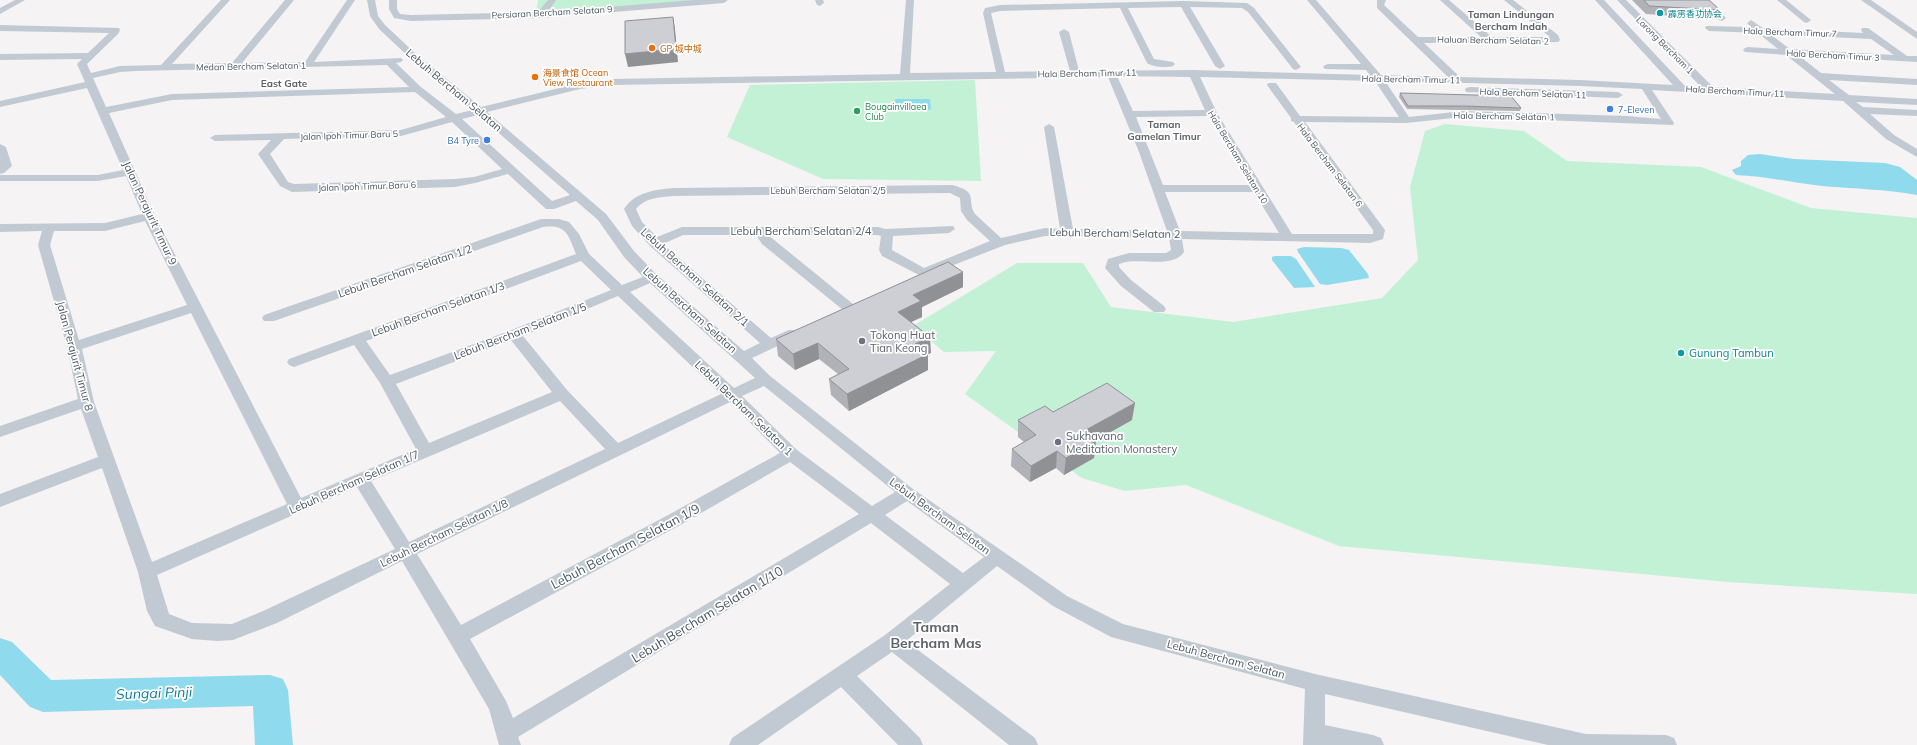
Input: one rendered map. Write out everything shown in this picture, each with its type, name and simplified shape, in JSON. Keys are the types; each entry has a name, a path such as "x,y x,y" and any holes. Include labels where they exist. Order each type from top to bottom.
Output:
{"street":[{"path":"0,11 21,0"},
{"path":"164,68 226,0"},
{"path":"235,66 290,0"},
{"path":"308,64 351,0"},
{"name":"Lebuh Bercham Selatan","path":"370,0 374,16 382,28 480,111 502,119 578,196 602,217 629,254 652,278 765,379 907,493 1060,601 1118,631 1315,683 1586,744 1666,745"},
{"name":"Persiaran Bercham Selatan 9","path":"393,0 393,9 397,16 402,18 541,15 696,1 724,0"},
{"path":"541,15 552,0"},
{"path":"905,76 910,0"},
{"path":"1311,0 1378,78 1406,120"},
{"path":"1382,0 1380,2 1380,6 1457,80"},
{"path":"1444,0 1490,40"},
{"name":"Haluan Bercham Selatan 2","path":"1416,40 1549,42 1556,39 1508,0"},
{"path":"1599,0 1681,88"},
{"name":"Lorong Bercham 1","path":"1621,0 1710,90"},
{"path":"1702,0 1722,18"},
{"path":"1781,0 1807,20"},
{"path":"1865,0 1917,36"},
{"path":"1001,75 988,10 1054,4 1123,6 1238,4 1249,7 1296,67"},
{"path":"1184,4 1220,66"},
{"path":"1123,6 1153,66 1367,67"},
{"path":"1751,23 1845,98 1890,137 1917,154"},
{"path":"0,28 116,30 116,32 89,56 3,58"},
{"name":"Hala Bercham Timur 7","path":"1709,28 1872,36"},
{"path":"1863,29 1917,68"},
{"path":"1064,32 1075,73"},
{"name":"Hala Bercham Timur 3","path":"1748,50 1917,59"},
{"name":"Jalan Perajurit Timur 9","path":"89,56 82,64 149,216 297,507"},
{"name":"Medan Bercham Selatan 1","path":"0,104 89,80 120,69 389,62 414,56"},
{"path":"389,62 417,89 455,119 550,206 578,196"},
{"name":"Hala Bercham Timur 11","path":"526,98 580,86 623,81 1111,72 1153,66 1195,79 1378,78 1457,80 1681,88 1917,102"},
{"path":"1111,72 1130,114 1158,189 1174,234 1178,252 1173,256 1166,258 1131,256 1120,257 1113,262 1112,268 1126,283 1159,309"},
{"path":"1818,76 1917,82"},
{"name":"Hala Bercham Selatan 11","path":"1195,79 1272,85 1652,97"},
{"name":"Hala Bercham Selatan 10","path":"1195,79 1212,113 1256,188 1288,238"},
{"name":"Hala Bercham Selatan 6","path":"1272,85 1295,119 1379,230 1379,236 1370,239"},
{"name":"Hala Bercham Selatan 1","path":"1295,119 1406,120 1463,114 1627,119 1669,123 1645,87"},
{"path":"102,111 172,97 398,91 417,89"},
{"path":"502,119 526,98"},
{"name":"Jalan Ipoh Timur Baru 5","path":"215,138 401,133 526,98"},
{"path":"1858,110 1917,113"},
{"path":"1130,114 1212,113"},
{"path":"1049,127 1067,231"},
{"name":"Jalan Ipoh Timur Baru 6","path":"280,137 264,154 284,184 292,188 460,183 510,170"},
{"path":"0,147 6,166 0,171"},
{"path":"0,178 98,178 130,172"},
{"path":"1158,189 1256,188"},
{"name":"Lebuh Bercham Selatan 2/5","path":"633,204 647,196 673,192 952,190 964,194 966,198 967,211 971,217 998,242"},
{"name":"Lebuh Bercham Selatan 2/1","path":"633,204 630,209 632,216 655,242 770,345"},
{"path":"0,228 108,227 149,216"},
{"name":"Lebuh Bercham Selatan 1","path":"542,223 556,222 567,225 584,256 732,395 791,454 964,584"},
{"name":"Lebuh Bercham Selatan 1/2","path":"269,318 542,223"},
{"name":"Jalan Perajurit Timur 8","path":"49,228 44,245 74,347 86,402 147,572"},
{"name":"Lebuh Bercham Selatan 2/4","path":"655,242 675,232 682,231 878,231 885,233 949,228"},
{"name":"Lebuh Bercham Selatan 2","path":"909,279 998,242 1026,234 1067,231 1370,239"},
{"path":"760,232 766,241 848,307"},
{"path":"885,233 887,236 884,246 887,253 923,273"},
{"name":"Lebuh Bercham Selatan 1/3","path":"294,362 584,256"},
{"name":"Lebuh Bercham Selatan 1/5","path":"388,382 622,292 652,278"},
{"path":"834,314 862,300"},
{"path":"74,347 195,307"},
{"path":"742,357 806,327"},
{"path":"514,334 562,394 615,450"},
{"path":"357,338 388,382 425,451"},
{"name":"Lebuh Bercham Selatan 1/8","path":"147,572 157,611 162,620 172,625 192,631 233,632 270,617 405,553 615,450 765,379"},
{"name":"Lebuh Bercham Selatan 1/7","path":"147,572 425,451 562,394"},
{"path":"0,432 86,402"},
{"name":"Lebuh Bercham Selatan 1/9","path":"458,636 676,519 791,454"},
{"path":"0,502 107,460"},
{"path":"361,479 405,553 458,636 499,707 509,739"},
{"name":"Lebuh Bercham Selatan 1/10","path":"509,739 907,493"},
{"path":"740,745 843,676 892,641 996,557"},
{"path":"892,641 1027,745"},
{"path":"843,676 912,745"},
{"path":"1315,683 1314,738 1373,745"}],"green space":[{"path":"538,0 694,0 695,1 536,13"},
{"name":"Bougainvillaea Club","path":"975,80 981,181 823,179 727,137 750,85"},
{"name":"Gunung Tambun","path":"1445,124 1524,131 1567,161 1701,167 1811,208 1917,218 1917,594 1728,582 1339,546 1186,485 1125,491 1082,478 965,394 996,351 944,352 913,326 1017,263 1083,263 1111,307 1233,322 1382,298 1418,260 1410,187 1425,131"}],"water":[{"path":"895,99 930,99 931,109 926,111 898,112 895,110"},
{"path":"1760,154 1794,159 1885,163 1900,167 1917,180 1917,195 1881,190 1822,186 1736,175 1732,170 1741,166 1741,161 1748,155"},
{"path":"1304,247 1341,248 1349,250 1368,274 1369,278 1327,285 1320,284 1298,252 1297,249"},
{"path":"1291,256 1296,259 1315,287 1294,288 1272,260 1272,257"}],"building":[{"path":"1644,0 1709,0 1720,10 1649,6"},
{"path":"673,17 676,49 625,54 625,21"},
{"path":"1400,93 1511,96 1521,108 1408,106"},
{"name":"Tokong Huat Tian Keong","path":"948,262 963,272 913,295 921,301 898,312 930,337 915,344 928,354 847,394 829,379 849,369 818,343 793,354 776,339"},
{"path":"1107,383 1135,403 1084,431 1096,441 1066,458 1057,451 1031,466 1012,449 1036,435 1018,420 1045,406 1053,412"}],"waterway":[{"name":"Sungai Pinji","path":"0,652 43,696 270,690 274,745"}],"place":[{"name":"霹雳香功协会","path":"1660,13"},
{"name":"GP 城中城","path":"652,48"},
{"name":"海景食馆 Ocean View Restaurant","path":"535,77"},
{"name":"7-Eleven","path":"1610,109"},
{"name":"Bougainvillaea Club","path":"857,111"},
{"name":"B4 Tyre","path":"487,140"},
{"name":"Tokong Huat Tian Keong","path":"862,341"},
{"name":"Gunung Tambun","path":"1681,353"},
{"name":"Sukhavana Meditation Monastery","path":"1058,442"}],"district":[{"name":"Taman Lindungan Bercham Indah","path":"1511,20"},
{"name":"East Gate","path":"284,83"},
{"name":"Taman Gamelan Timur","path":"1164,130"},
{"name":"Taman Bercham Mas","path":"936,636"}]}
